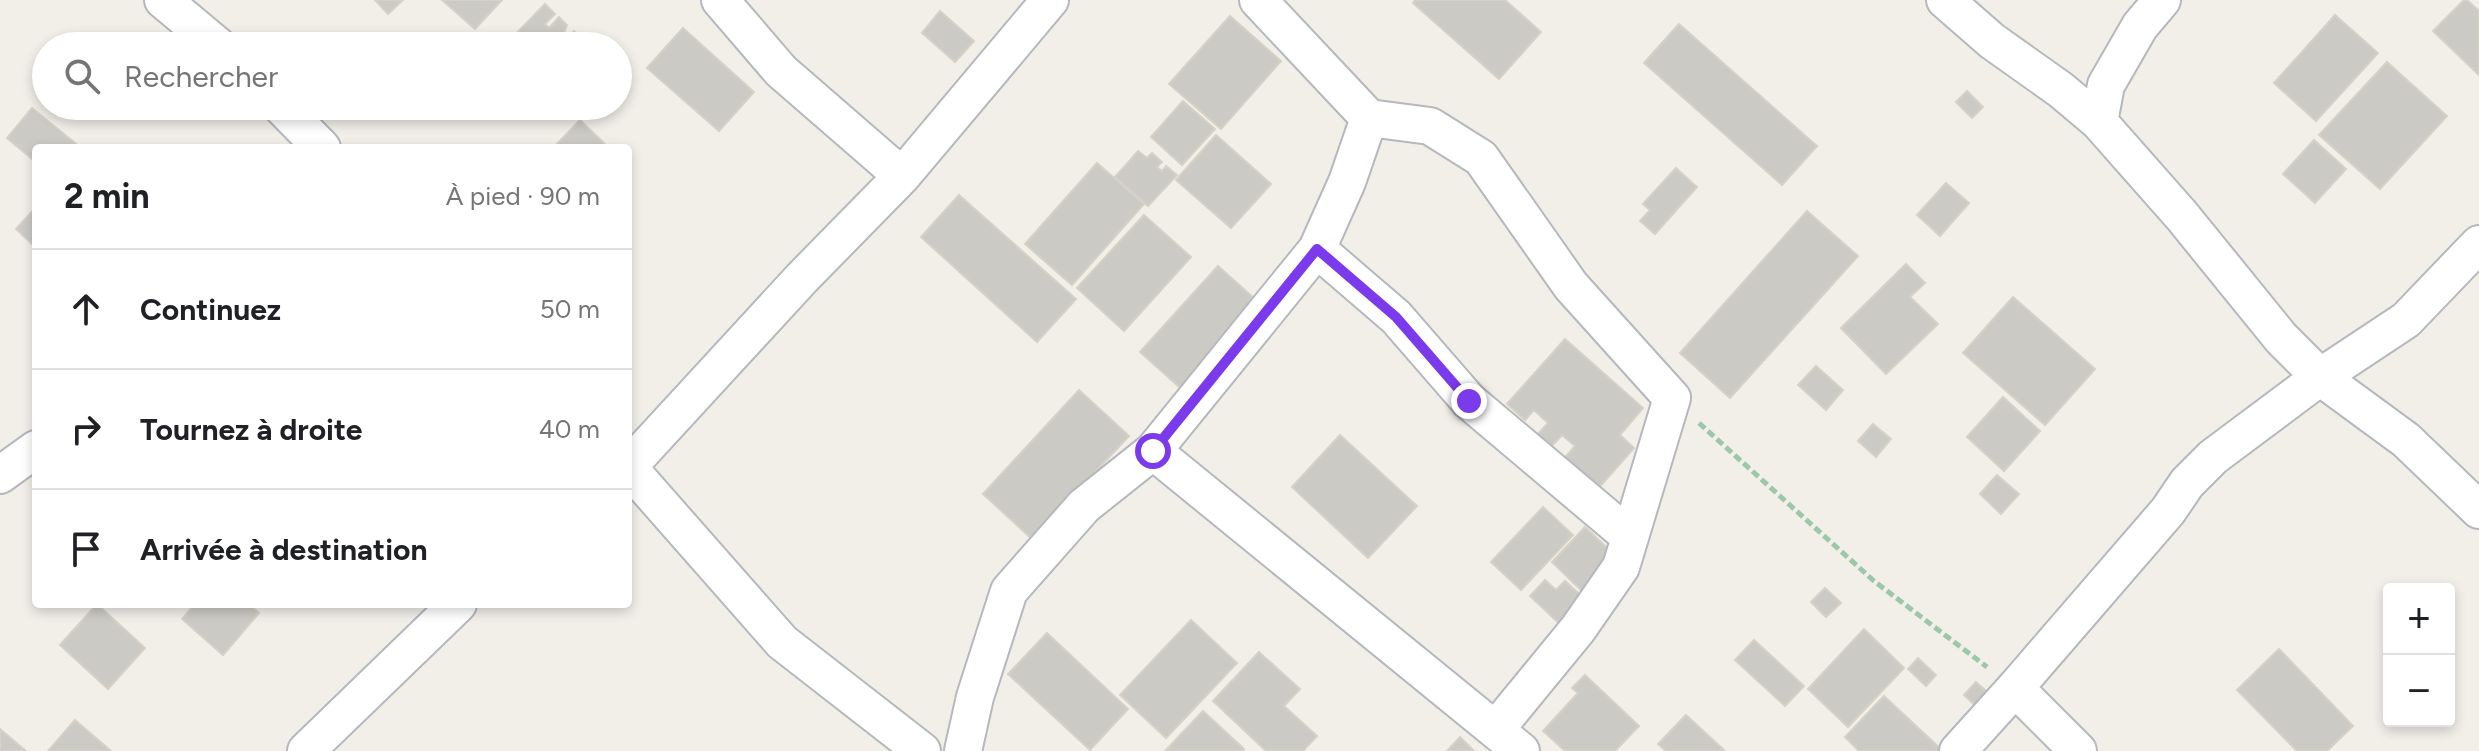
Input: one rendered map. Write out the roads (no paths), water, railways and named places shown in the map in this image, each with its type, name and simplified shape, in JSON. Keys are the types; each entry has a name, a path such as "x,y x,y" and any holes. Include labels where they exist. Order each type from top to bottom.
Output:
{"street":[{"path":"163,0 201,32"},
{"path":"720,0 781,71 902,176"},
{"path":"632,463 802,278 902,176 1050,0"},
{"path":"1153,451 1508,740 1621,567 1672,398 1571,286 1481,158 1430,126 1369,118 1258,0"},
{"path":"1945,0 1992,41 2061,90 2099,122 2182,216 2281,338 2320,377 2406,440 2479,510"},
{"path":"2099,122 2106,85 2140,26 2162,0"},
{"path":"963,751 975,697 1009,591 1084,506 1153,451 1317,249 1347,182 1369,118"},
{"path":"295,120 318,144"},
{"path":"1958,751 2168,511 2187,483 2213,457 2320,377 2406,320 2479,244"},
{"path":"1317,249 1396,317 1469,401 1629,536"},
{"path":"0,475 32,452"},
{"path":"632,472 782,642 922,751"},
{"path":"306,751 454,608"},
{"path":"2015,688 2078,751"}]}
